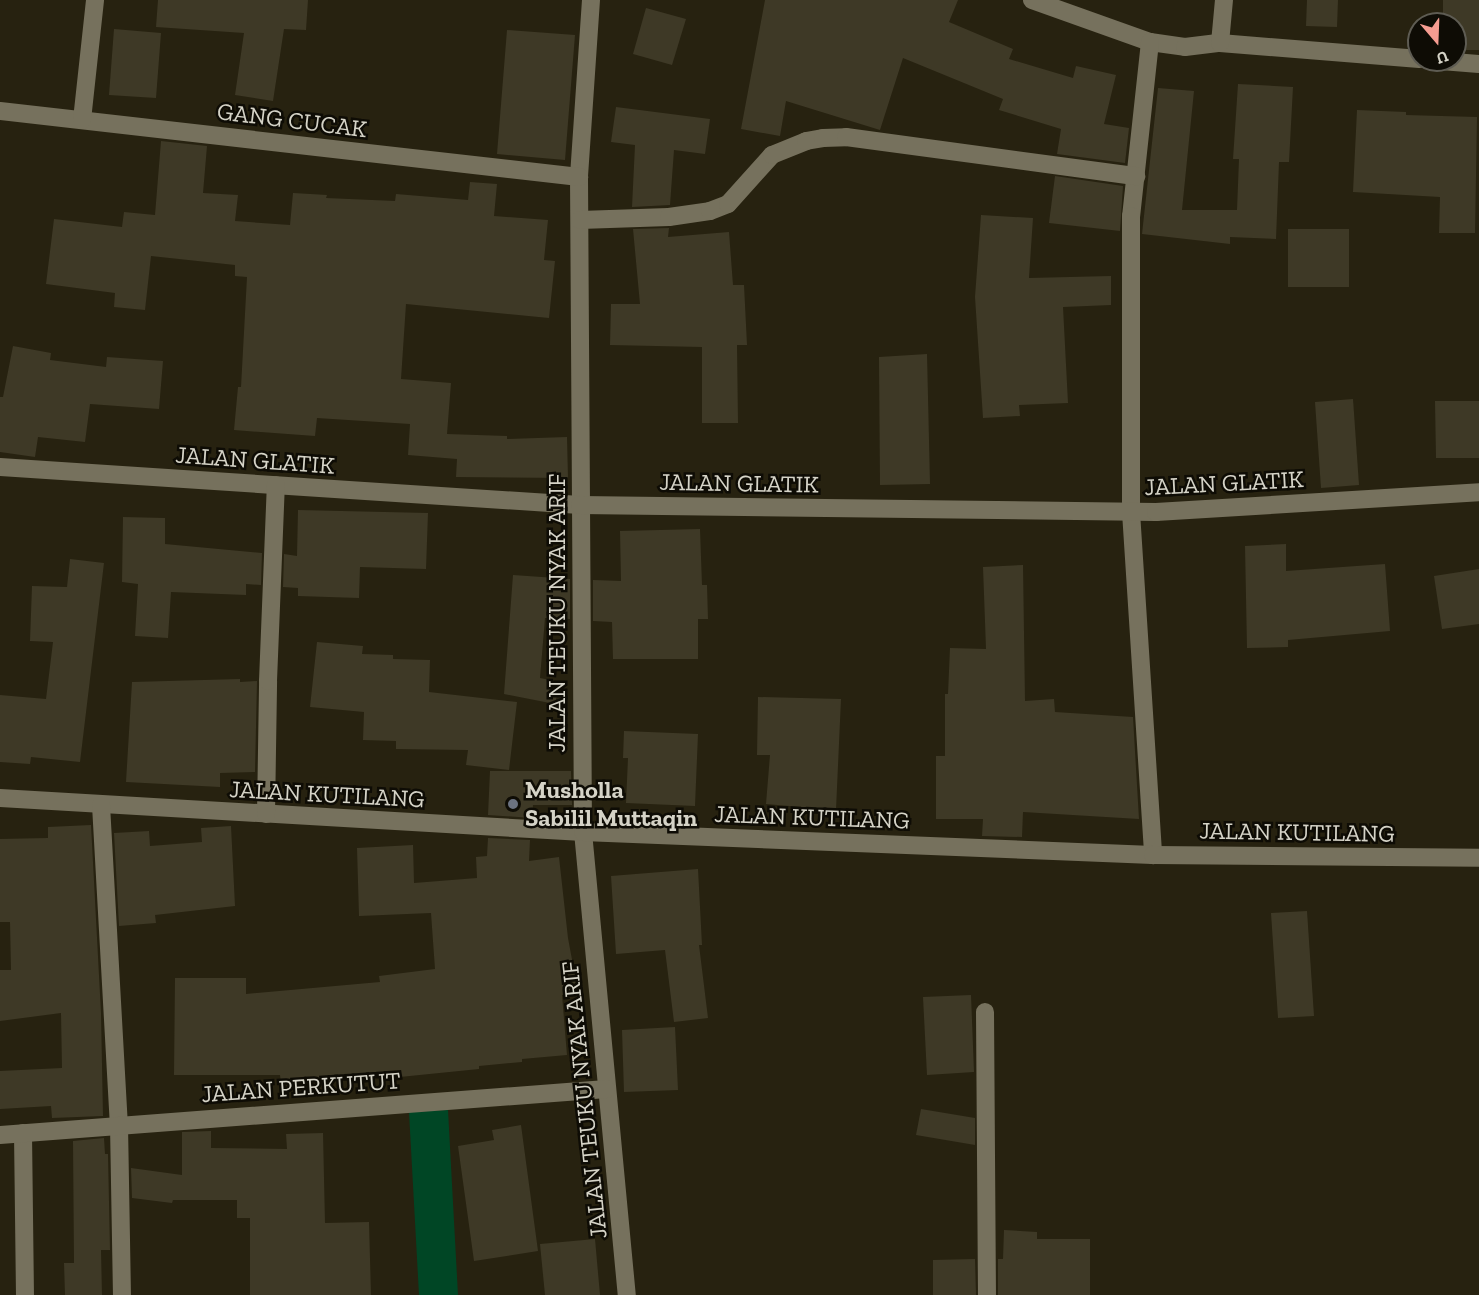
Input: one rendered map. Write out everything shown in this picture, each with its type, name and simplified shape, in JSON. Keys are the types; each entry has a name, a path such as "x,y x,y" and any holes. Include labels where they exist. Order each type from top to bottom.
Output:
{"street":[{"path":"82,120 95,0"},
{"name":"JALAN TEUKU NYAK ARIF","path":"591,0 579,177 583,832 627,1295"},
{"path":"1032,0 1150,42 1185,47 1220,43 1407,58"},
{"path":"1220,43 1224,0"},
{"path":"1150,42 1131,216 1131,512 1153,855"},
{"name":"GANG CUCAK","path":"0,111 579,177"},
{"path":"580,220 669,216 710,211 728,204 772,155 806,141 824,138 846,137 1136,176"},
{"name":"JALAN GLATIK","path":"0,467 580,505 1131,512 1479,492"},
{"path":"266,814 268,681 276,485"},
{"name":"JALAN KUTILANG","path":"0,798 583,832 1153,855 1479,858"},
{"path":"101,805 119,1125 122,1295"},
{"path":"985,1012 987,1295"},
{"name":"JALAN PERKUTUT","path":"0,1135 606,1089"},
{"path":"23,1133 25,1295"}],"green space":[{"path":"448,1110 458,1295 419,1295 409,1112"}],"building":[{"path":"158,0 308,0 306,30 284,29 273,101 235,95 244,33 156,27"},
{"path":"765,0 958,0 949,22 1013,49 1009,59 1073,78 1076,66 1116,75 1104,124 1129,128 1125,163 1057,154 1061,129 999,110 1003,99 903,58 880,130 786,101 780,136 741,129"},
{"path":"1307,0 1338,0 1337,27 1306,26"},
{"path":"1443,0 1479,0 1479,50 1467,50 1467,12 1443,12"},
{"path":"646,8 686,19 672,65 633,54"},
{"path":"114,29 161,33 156,98 109,95"},
{"path":"507,30 575,35 565,160 497,154"},
{"path":"1238,84 1293,87 1289,162 1279,162 1276,239 1230,237 1230,244 1142,234 1158,88 1194,91 1182,210 1237,210 1239,159 1233,159"},
{"path":"616,107 710,119 705,154 674,150 670,205 632,207 635,145 611,142"},
{"path":"1357,110 1406,112 1406,115 1477,117 1475,233 1439,233 1440,197 1353,192"},
{"path":"161,141 207,146 203,193 238,195 235,221 290,225 293,193 327,195 326,198 395,201 396,194 468,200 470,182 497,184 494,216 548,220 544,260 555,261 549,318 406,304 401,379 451,383 447,434 507,436 507,439 567,437 568,478 456,477 457,459 408,455 410,424 317,418 315,436 234,430 238,387 241,387 247,277 235,276 235,265 151,256 145,310 114,307 115,293 46,284 54,219 122,227 124,212 155,215"},
{"path":"1055,176 1123,186 1120,231 1049,223"},
{"path":"981,215 1033,218 1029,278 1111,276 1111,305 1063,307 1068,403 1019,405 1020,416 983,418 975,297"},
{"path":"669,228 668,237 729,232 733,285 744,285 747,345 737,345 738,423 702,423 702,347 610,345 611,304 640,304 633,229"},
{"path":"1288,229 1349,229 1349,287 1288,287"},
{"path":"13,346 51,353 50,360 106,367 107,357 163,361 159,409 90,404 85,442 38,437 35,457 0,452 0,397 3,397"},
{"path":"927,354 930,484 880,485 879,357"},
{"path":"1353,399 1359,485 1321,488 1315,402"},
{"path":"1435,401 1479,401 1479,458 1436,458"},
{"path":"298,510 428,513 426,569 360,567 359,598 298,596 298,588 283,587 284,554 297,556"},
{"path":"123,517 165,518 165,544 262,553 261,585 246,584 246,595 171,592 168,638 135,636 138,584 122,582"},
{"path":"700,529 702,585 707,585 708,619 698,619 698,659 613,659 612,622 593,621 593,580 621,581 620,531"},
{"path":"1286,544 1286,571 1385,564 1390,631 1288,640 1288,647 1247,648 1245,546"},
{"path":"70,559 104,563 80,762 31,757 30,764 0,762 0,695 46,699 53,642 30,641 32,586 67,587"},
{"path":"1023,565 1025,701 1054,699 1055,712 1133,717 1139,819 1023,812 1022,837 982,836 983,819 936,819 936,756 945,756 945,694 948,694 950,648 986,649 983,567"},
{"path":"1479,569 1479,624 1442,629 1434,576"},
{"path":"513,575 570,579 570,619 545,618 540,678 560,682 555,704 504,694"},
{"path":"317,642 363,646 362,654 393,655 393,659 430,660 429,692 517,702 509,770 466,765 468,750 396,749 396,741 363,740 364,712 310,707"},
{"path":"240,679 240,682 257,681 255,772 220,773 220,787 126,782 132,682"},
{"path":"758,697 841,699 836,810 766,804 770,755 757,755"},
{"path":"624,731 698,734 695,806 626,803 628,758 623,758"},
{"path":"490,771 571,771 572,805 533,805 532,818 488,815"},
{"path":"91,825 101,1013 103,1116 52,1118 51,1106 0,1109 0,1071 62,1068 61,1013 0,1021 0,970 11,970 10,922 0,922 0,839 48,838 48,827"},
{"path":"231,826 235,906 155,915 156,923 119,926 114,833 149,831 150,846 202,842 201,828"},
{"path":"488,838 530,840 529,861 559,857 568,938 578,992 562,995 567,1055 522,1059 522,1062 479,1066 479,1069 380,1079 379,1075 281,1083 280,1075 174,1075 175,978 246,978 246,994 380,982 379,976 435,969 431,913 359,916 357,848 413,845 414,883 477,878 476,857 487,856"},
{"path":"698,869 702,945 699,945 708,1018 674,1022 665,950 616,954 611,876"},
{"path":"1307,911 1314,1016 1278,1018 1271,913"},
{"path":"971,995 974,1072 927,1075 923,997"},
{"path":"675,1027 678,1090 624,1092 622,1030"},
{"path":"921,1109 975,1118 975,1145 916,1135"},
{"path":"521,1125 538,1251 474,1261 458,1146 494,1140 492,1130"},
{"path":"211,1131 211,1148 287,1149 286,1134 323,1133 325,1223 369,1222 371,1295 250,1295 250,1218 237,1218 237,1200 173,1200 172,1203 132,1198 131,1168 182,1175 182,1132"},
{"path":"104,1138 105,1154 108,1154 110,1250 101,1250 102,1295 65,1295 64,1263 74,1263 73,1141"},
{"path":"1004,1230 1037,1232 1037,1239 1090,1239 1090,1295 998,1295 998,1259 1003,1259"},
{"path":"595,1239 600,1295 545,1295 540,1244"},
{"path":"975,1259 976,1295 933,1295 933,1260"}],"place":[{"name":"Musholla Sabilil Muttaqin","path":"513,804"}]}
